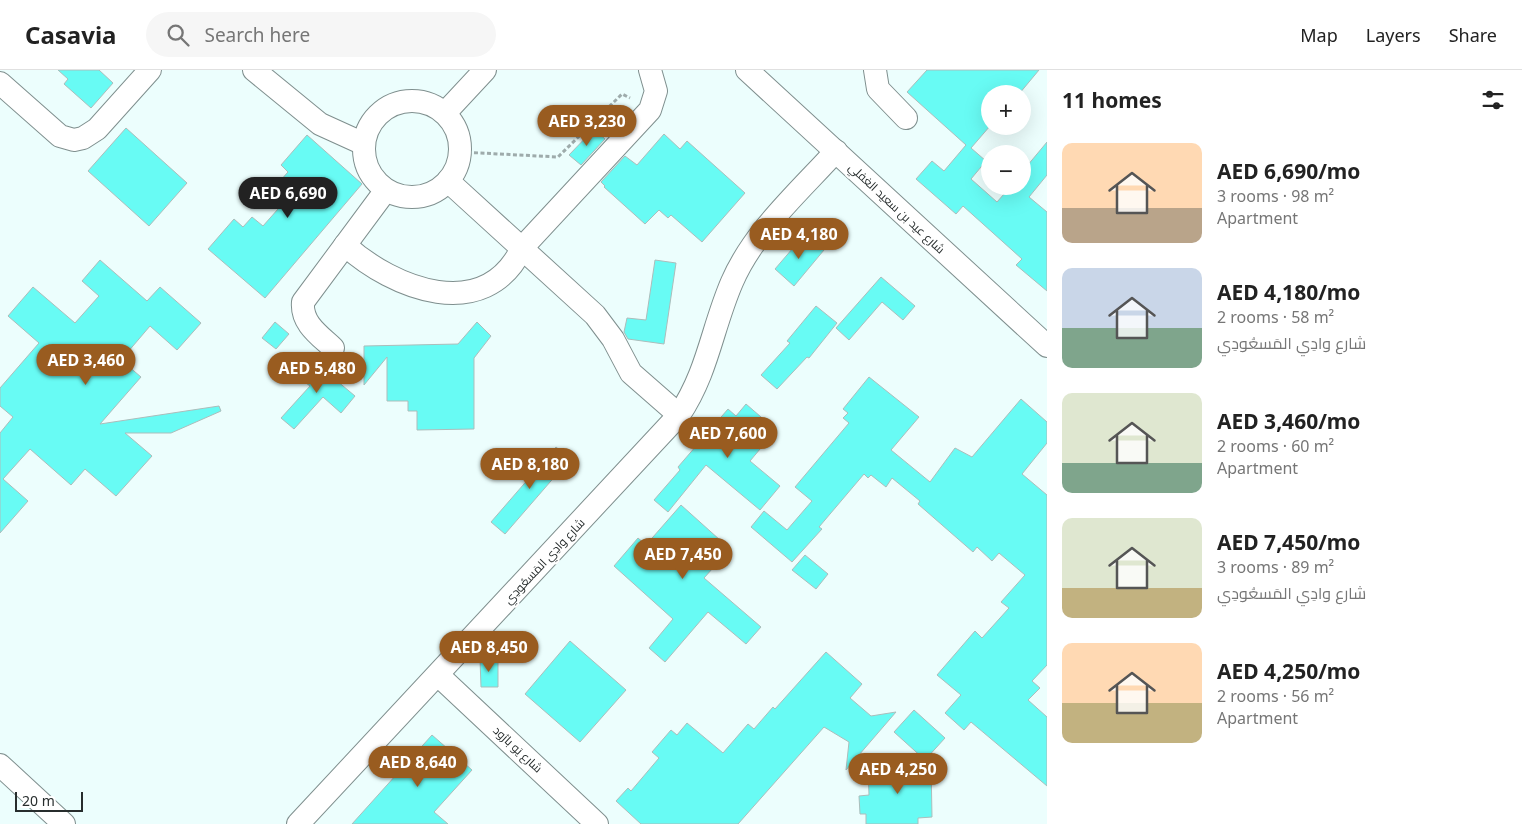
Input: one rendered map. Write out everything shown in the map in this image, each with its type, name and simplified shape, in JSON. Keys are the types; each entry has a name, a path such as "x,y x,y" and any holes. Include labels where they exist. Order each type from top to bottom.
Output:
{"street":[{"path":"0,83 60,136 74,140 91,135 150,70"},
{"path":"254,70 320,124 364,144"},
{"path":"445,113 485,70"},
{"path":"346,245 360,258 394,278 427,289 459,293 474,291 498,280 516,260 522,248 650,110 656,91 650,70"},
{"name":"شارع عيد بن سعيد الغفلي","path":"747,70 1046,344"},
{"path":"875,70 878,89 906,118"},
{"path":"408,100 434,105 445,113 457,131 460,152 456,168 448,181 438,190 412,198 399,196 386,190 376,182 364,157 364,144 367,131 374,119 383,110 395,103 408,100"},
{"name":"شارع وادِي المَسعُودِي","path":"298,824 679,415 700,379 727,295 741,264 764,232 836,151"},
{"path":"448,181 595,315 606,328 631,373 679,415"},
{"path":"333,348 306,321 303,315 303,302 386,190"},
{"name":"شارع يَو بارُود","path":"438,675 597,824"},
{"path":"0,765 64,824"}],"path":[{"path":"460,152 558,158 622,94 650,110"}],"building":[{"path":"58,70 99,70 113,83 91,108 64,84 68,79"},
{"path":"927,70 1039,70 1026,85 981,85 982,135 971,148 981,157 981,167 971,179 981,188 981,195 989,195 997,202 1003,195 1031,195 1029,197 1047,212 1047,291 1016,265 1022,259 963,206 956,214 916,179 932,161 944,171 966,145 907,92"},
{"path":"126,128 187,183 149,226 88,171"},
{"path":"594,129 605,139 581,165 569,155"},
{"path":"664,134 680,149 687,141 745,193 702,242 671,215 668,218 659,210 645,224 604,187 601,182 625,156 637,165"},
{"path":"307,135 362,184 265,298 208,249 234,219 243,227 252,217 263,226 293,192 280,181 288,172 281,165"},
{"path":"1047,142 1047,175 1031,195 1031,161"},
{"path":"805,234 824,250 794,286 775,269"},
{"path":"100,260 147,301 160,287 201,323 177,350 150,326 121,360 141,377 100,424 219,406 221,411 171,433 125,433 152,456 116,496 85,469 71,485 30,449 3,479 28,501 0,533 0,433 13,417 0,406 0,388 39,343 8,316 33,287 75,323 99,296 82,281"},
{"path":"655,260 676,263 664,344 628,339 624,332 627,318 646,320"},
{"path":"881,277 915,306 903,320 882,302 849,340 836,328"},
{"path":"816,306 837,323 809,358 807,357 777,389 761,375 790,343 787,341"},
{"path":"275,322 289,334 276,349 262,338"},
{"path":"477,322 491,336 474,358 474,429 417,430 417,411 408,411 408,401 387,401 387,357 364,385 364,346 458,344"},
{"path":"312,360 355,396 341,413 323,397 294,429 281,418 310,386 298,377"},
{"path":"869,377 919,417 891,450 930,482 955,448 972,457 1021,399 1047,422 1047,443 1022,474 1047,495 1047,665 1032,681 1040,688 1028,700 1047,717 1047,786 971,722 964,730 945,713 961,695 937,675 975,631 982,638 1009,608 1001,602 1025,575 999,553 992,561 977,547 973,552 918,504 920,501 892,478 886,487 871,475 868,478 864,474 819,527 822,529 792,562 751,527 764,511 787,530 812,501 795,487 849,423 843,418 848,413 843,409"},
{"path":"746,404 776,430 750,461 780,486 760,510 706,465 668,512 654,500 680,470 678,467 728,409 736,416"},
{"path":"556,447 570,459 505,534 491,522"},
{"path":"681,505 730,549 704,578 761,627 746,644 708,612 665,662 649,648 673,619 614,566 638,538 646,545"},
{"path":"805,555 828,574 816,589 792,570"},
{"path":"570,641 626,690 580,742 525,694"},
{"path":"826,652 862,684 850,698 871,716 896,712 846,770 849,742 824,727 738,824 641,824 616,801 628,788 631,791 659,758 652,752 671,730 677,735 687,723 723,753 748,724 754,729 773,707 775,709"},
{"path":"498,658 498,687 481,687 480,659"},
{"path":"914,710 945,738 925,760 894,732"},
{"path":"432,735 472,770 434,812 448,824 352,824"},
{"path":"931,764 932,817 918,818 918,824 866,824 866,814 860,814 859,796 869,795 868,766"}]}
